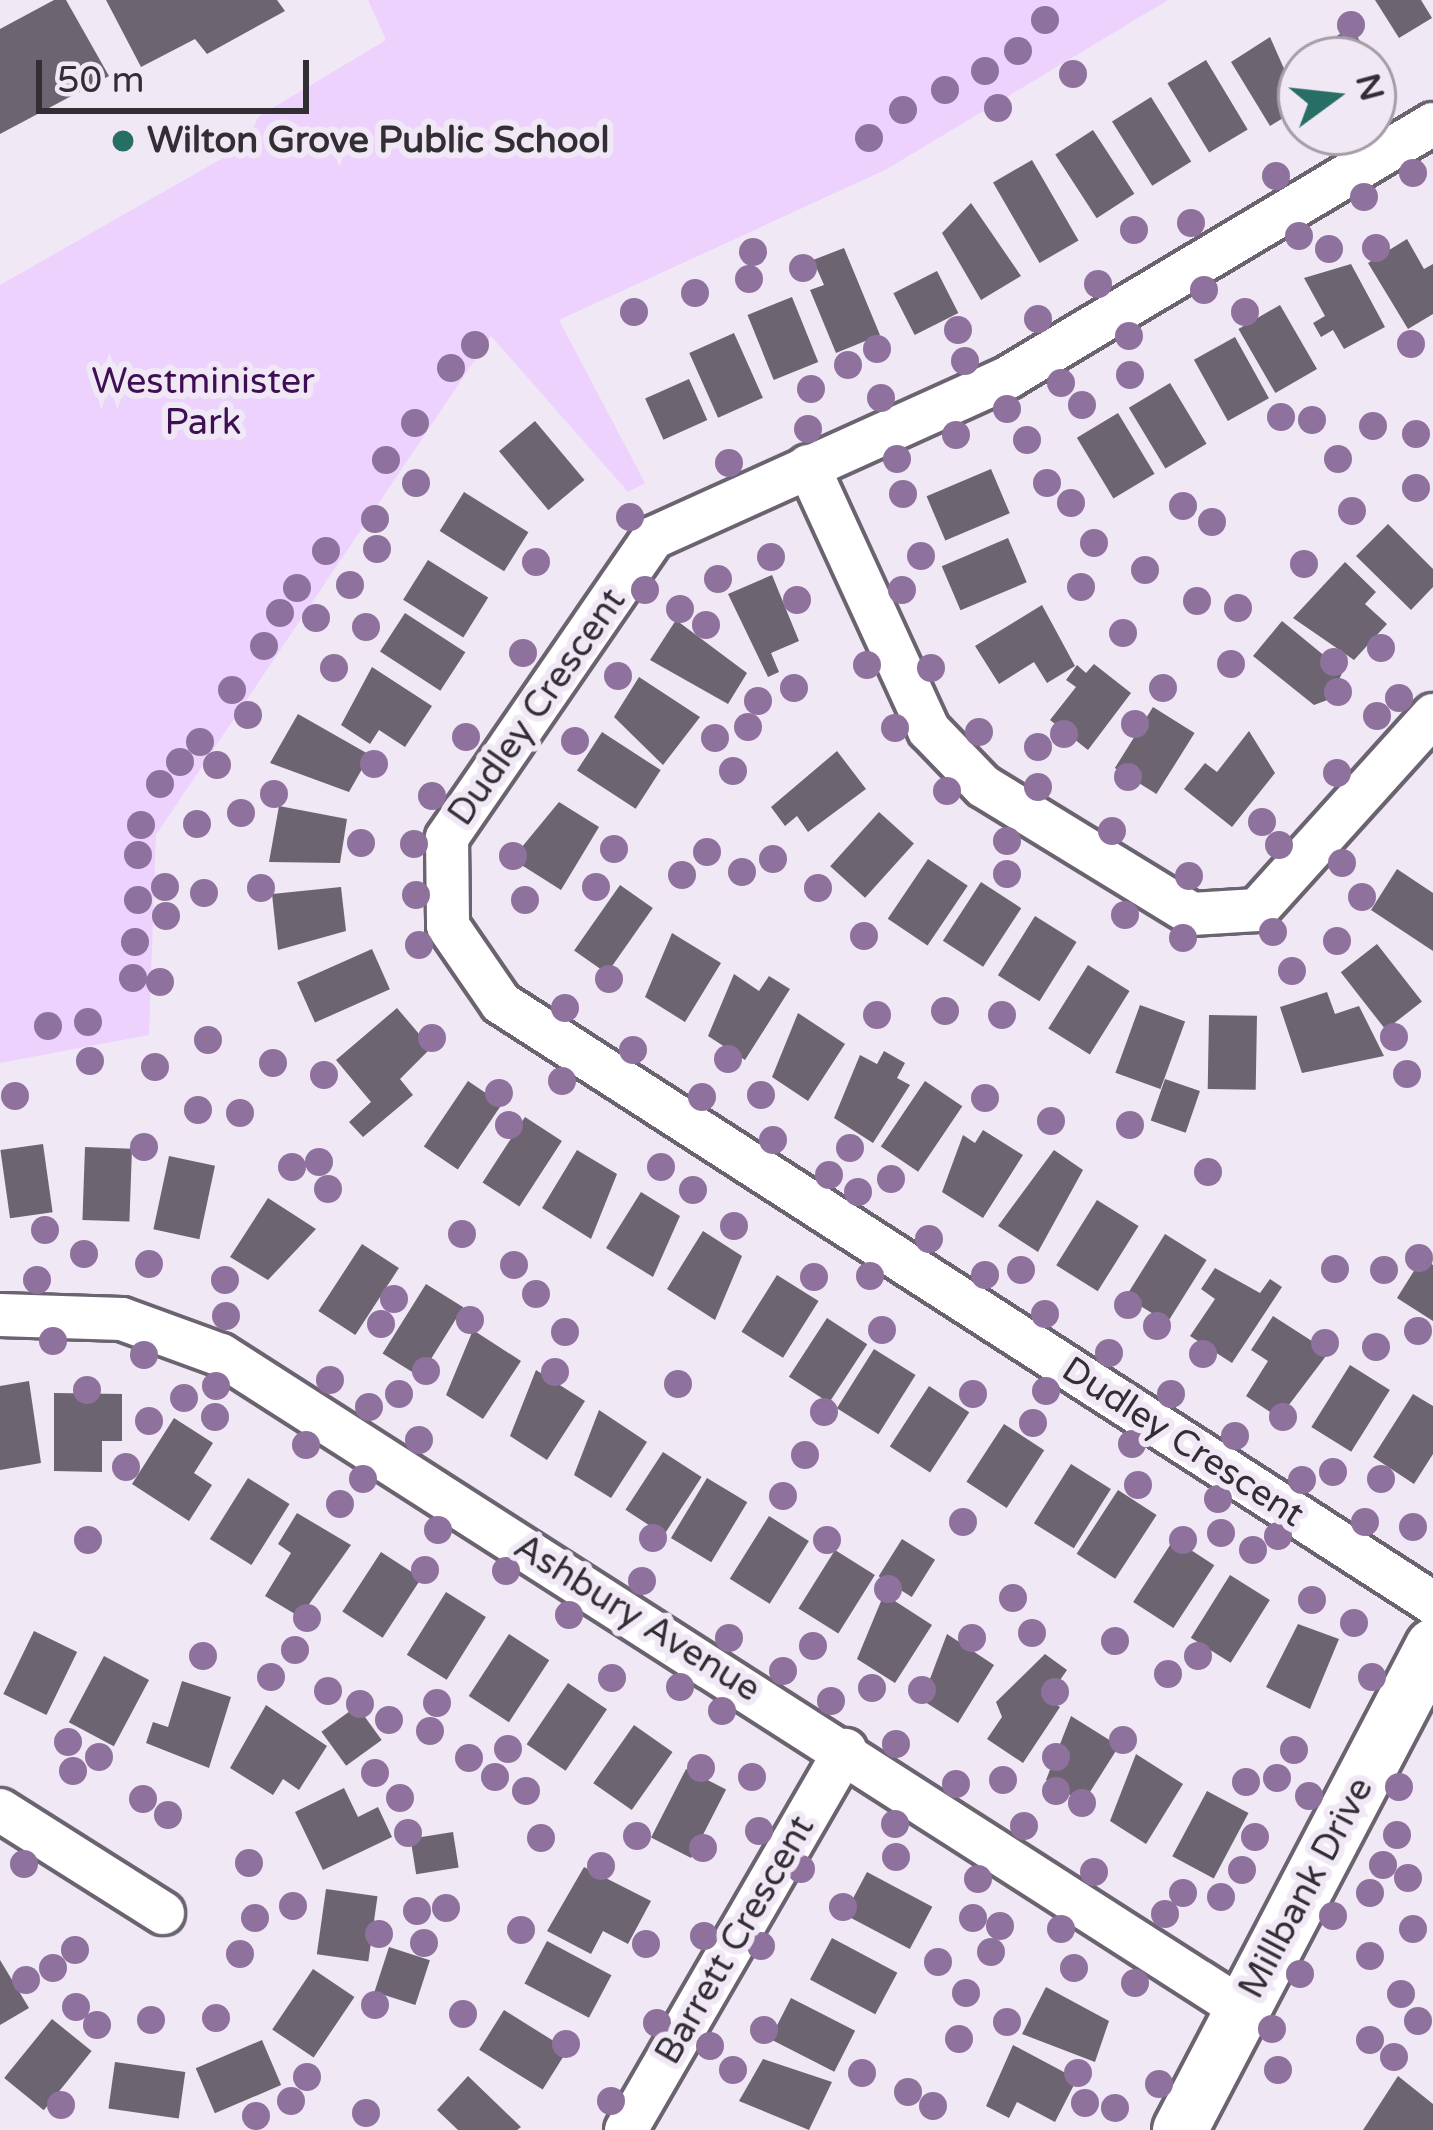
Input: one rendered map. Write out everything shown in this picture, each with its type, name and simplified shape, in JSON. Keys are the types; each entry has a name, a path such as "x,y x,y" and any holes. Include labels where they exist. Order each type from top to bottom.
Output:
{"street":[{"name":"Dudley Crescent","path":"1433,124 1009,376 653,538 447,838 448,926 501,1003 1433,1603"},
{"path":"808,466 928,730 983,786 1192,914 1257,910 1433,716"},
{"name":"Ashbury Avenue","path":"0,1315 122,1319 221,1355 1243,2009"},
{"name":"Millbank Drive","path":"1180,2130 1433,1646"},
{"name":"Barrett Crescent","path":"626,2130 844,1750"},
{"path":"0,1810 163,1912"}],"green space":[{"name":"Westminister Park","path":"368,0 1168,0 887,169 559,320 645,483 628,492 491,336 156,835 149,1035 0,1063 0,285 244,146 259,116 386,40"}],"building":[{"path":"54,0 66,0 109,76 0,134 0,29"},
{"path":"106,0 277,0 285,11 207,54 195,39 141,67"},
{"path":"1375,0 1421,0 1432,18 1399,38"},
{"path":"1351,27 1357,36 1337,36"},
{"path":"1270,37 1277,53 1277,122 1270,126 1231,62"},
{"path":"1206,60 1248,129 1209,153 1167,83"},
{"path":"1151,97 1191,161 1152,186 1112,121"},
{"path":"1093,130 1134,194 1097,218 1055,155"},
{"path":"1032,160 1078,241 1040,263 993,182"},
{"path":"971,203 1021,276 981,300 942,233"},
{"path":"1407,239 1424,269 1433,264 1433,314 1408,329 1368,263"},
{"path":"844,248 880,335 836,353 810,290 824,285 813,260"},
{"path":"1351,264 1385,327 1344,349 1333,330 1321,337 1313,323 1325,316 1304,278"},
{"path":"937,271 958,313 915,335 893,293"},
{"path":"792,297 818,362 774,380 747,315"},
{"path":"1280,305 1317,369 1275,393 1238,329"},
{"path":"734,333 763,398 718,418 689,353"},
{"path":"1235,337 1269,398 1228,421 1194,360"},
{"path":"689,379 707,420 663,440 645,399"},
{"path":"1170,383 1207,444 1165,469 1129,408"},
{"path":"1118,413 1155,474 1113,499 1077,438"},
{"path":"535,421 584,480 548,510 499,451"},
{"path":"991,469 1010,513 945,541 927,496"},
{"path":"464,492 528,532 504,571 440,531"},
{"path":"1388,524 1433,569 1433,587 1411,610 1356,556"},
{"path":"1008,538 1027,582 960,610 942,566"},
{"path":"428,560 488,598 463,637 403,600"},
{"path":"1345,562 1376,592 1365,604 1387,624 1354,660 1293,618"},
{"path":"772,575 799,641 771,653 779,672 768,677 728,594"},
{"path":"1042,605 1075,666 1047,683 1034,662 999,684 975,646"},
{"path":"405,613 465,652 440,691 380,652"},
{"path":"676,620 747,673 728,704 650,660"},
{"path":"1282,621 1343,671 1330,699 1314,705 1253,656"},
{"path":"1094,664 1131,693 1088,750 1050,720 1076,687 1066,680 1077,665 1086,673"},
{"path":"372,667 432,706 405,747 379,730 370,744 341,725"},
{"path":"639,677 700,717 663,765 614,717"},
{"path":"1153,707 1195,733 1156,794 1115,768"},
{"path":"298,714 370,755 349,792 270,763"},
{"path":"1249,731 1275,773 1232,827 1184,789 1205,763 1217,772"},
{"path":"602,732 661,770 636,809 577,771"},
{"path":"837,751 866,789 808,832 797,816 785,826 771,807"},
{"path":"559,802 599,827 561,890 512,859"},
{"path":"279,806 347,819 340,863 269,862"},
{"path":"879,812 914,843 865,898 830,866"},
{"path":"928,859 968,886 928,946 888,919"},
{"path":"1397,869 1433,893 1433,951 1371,910"},
{"path":"981,882 1021,908 983,967 943,941"},
{"path":"620,885 653,908 607,973 574,951"},
{"path":"341,887 346,931 278,950 272,894"},
{"path":"1035,916 1077,942 1039,1001 998,975"},
{"path":"672,933 721,963 685,1022 645,997"},
{"path":"1377,944 1422,1002 1386,1030 1341,972"},
{"path":"372,949 390,989 315,1023 297,982"},
{"path":"1088,965 1130,991 1090,1055 1048,1029"},
{"path":"734,974 759,991 769,976 790,989 745,1060 708,1036"},
{"path":"1327,992 1335,1014 1359,1006 1384,1056 1302,1073 1280,1007"},
{"path":"1140,1005 1185,1021 1160,1089 1115,1073"},
{"path":"397,1008 431,1048 400,1079 413,1095 363,1137 349,1122 371,1102 336,1060"},
{"path":"798,1013 845,1044 808,1101 772,1077"},
{"path":"1209,1015 1257,1016 1256,1090 1208,1089"},
{"path":"884,1051 905,1063 897,1078 910,1085 873,1143 834,1118 860,1055 877,1064"},
{"path":"1165,1079 1200,1091 1186,1133 1151,1121"},
{"path":"468,1081 502,1104 458,1169 424,1146"},
{"path":"925,1081 962,1106 918,1172 881,1146"},
{"path":"525,1117 562,1141 519,1206 483,1182"},
{"path":"983,1130 1023,1155 983,1218 942,1192 963,1135 975,1143"},
{"path":"43,1144 53,1212 10,1218 0,1150"},
{"path":"85,1147 132,1149 129,1222 82,1220"},
{"path":"577,1150 617,1174 591,1239 542,1208"},
{"path":"1054,1150 1083,1170 1038,1252 998,1226"},
{"path":"169,1156 215,1166 199,1239 153,1229"},
{"path":"641,1192 680,1216 653,1277 606,1248"},
{"path":"268,1198 316,1229 268,1280 230,1257"},
{"path":"1097,1200 1139,1226 1098,1291 1056,1265"},
{"path":"703,1231 742,1256 715,1320 667,1289"},
{"path":"1165,1234 1207,1260 1167,1323 1126,1297"},
{"path":"362,1244 399,1268 355,1335 318,1311"},
{"path":"1422,1258 1433,1265 1433,1321 1397,1298"},
{"path":"1215,1268 1260,1293 1270,1279 1282,1287 1232,1363 1190,1336 1215,1299 1201,1289"},
{"path":"777,1275 819,1301 783,1358 741,1332"},
{"path":"426,1284 463,1307 420,1377 383,1354"},
{"path":"1273,1316 1329,1352 1279,1418 1246,1396 1268,1361 1251,1350"},
{"path":"827,1318 867,1344 829,1403 789,1377"},
{"path":"473,1330 521,1361 483,1419 446,1395"},
{"path":"874,1349 916,1375 878,1434 837,1408"},
{"path":"1350,1365 1390,1390 1351,1452 1311,1427"},
{"path":"536,1370 585,1401 547,1460 510,1436"},
{"path":"29,1381 41,1463 0,1470 0,1386"},
{"path":"929,1386 969,1412 930,1473 890,1446"},
{"path":"54,1393 122,1394 122,1441 102,1441 102,1472 54,1471"},
{"path":"1413,1394 1433,1406 1433,1454 1414,1484 1373,1457"},
{"path":"599,1410 647,1442 611,1498 574,1475"},
{"path":"174,1418 213,1443 194,1473 212,1485 189,1521 132,1484"},
{"path":"1004,1424 1044,1450 1007,1508 966,1482"},
{"path":"663,1452 702,1477 664,1535 625,1510"},
{"path":"1071,1464 1111,1489 1074,1548 1034,1523"},
{"path":"248,1478 290,1504 251,1565 210,1539"},
{"path":"707,1478 747,1502 711,1562 671,1538"},
{"path":"1118,1490 1157,1515 1115,1579 1077,1554"},
{"path":"297,1513 351,1545 300,1617 265,1596 291,1553 278,1544"},
{"path":"769,1516 809,1541 770,1604 730,1579"},
{"path":"902,1539 935,1560 912,1597 879,1576"},
{"path":"1174,1539 1214,1565 1173,1628 1133,1602"},
{"path":"835,1550 875,1575 838,1633 798,1609"},
{"path":"381,1552 421,1578 383,1638 342,1612"},
{"path":"1230,1575 1270,1600 1231,1663 1191,1638"},
{"path":"446,1592 486,1617 447,1680 407,1655"},
{"path":"884,1594 932,1625 895,1683 857,1659"},
{"path":"1298,1624 1339,1639 1310,1709 1266,1687"},
{"path":"34,1631 77,1652 46,1715 3,1694"},
{"path":"509,1634 549,1660 509,1722 469,1696"},
{"path":"947,1634 994,1665 958,1723 922,1700"},
{"path":"1045,1654 1067,1670 1047,1699 1060,1707 1023,1763 987,1739 1002,1717 996,1702"},
{"path":"104,1656 149,1680 114,1746 69,1722"},
{"path":"182,1681 231,1697 209,1768 146,1743 153,1722 168,1727"},
{"path":"568,1683 607,1709 566,1771 527,1744"},
{"path":"266,1705 327,1746 299,1790 283,1779 273,1795 230,1768"},
{"path":"357,1706 382,1740 346,1766 321,1732"},
{"path":"1071,1716 1119,1746 1083,1803 1046,1780"},
{"path":"634,1725 673,1752 632,1810 593,1783"},
{"path":"1136,1754 1183,1784 1146,1844 1110,1821"},
{"path":"686,1769 726,1789 691,1858 651,1838"},
{"path":"344,1788 358,1817 378,1807 392,1837 323,1870 295,1812"},
{"path":"1207,1791 1248,1813 1214,1878 1172,1856"},
{"path":"453,1832 459,1868 416,1874 411,1839"},
{"path":"584,1867 651,1901 628,1944 603,1931 591,1954 547,1931"},
{"path":"867,1872 932,1907 910,1949 844,1914"},
{"path":"326,1889 377,1896 368,1962 317,1954"},
{"path":"832,1938 897,1973 875,2014 810,1979"},
{"path":"547,1941 611,1975 589,2018 524,1983"},
{"path":"389,1947 430,1960 415,2005 374,1992"},
{"path":"0,1960 29,2008 0,2025"},
{"path":"313,1969 354,1997 314,2057 272,2030"},
{"path":"1046,1987 1109,2021 1095,2062 1022,2034"},
{"path":"791,1998 855,2031 834,2072 770,2039"},
{"path":"504,2010 568,2050 543,2090 479,2050"},
{"path":"52,2019 92,2051 44,2110 4,2078"},
{"path":"262,2040 281,2085 215,2113 196,2068"},
{"path":"1013,2045 1077,2079 1055,2122 1017,2102 1009,2118 986,2106"},
{"path":"763,2059 832,2082 809,2130 739,2101"},
{"path":"115,2062 185,2072 179,2118 108,2109"},
{"path":"468,2076 521,2127 458,2130 437,2110"},
{"path":"1398,2076 1433,2104 1433,2130 1363,2130"}],"place":[{"name":"Wilton Grove Public School","path":"123,141"}]}
